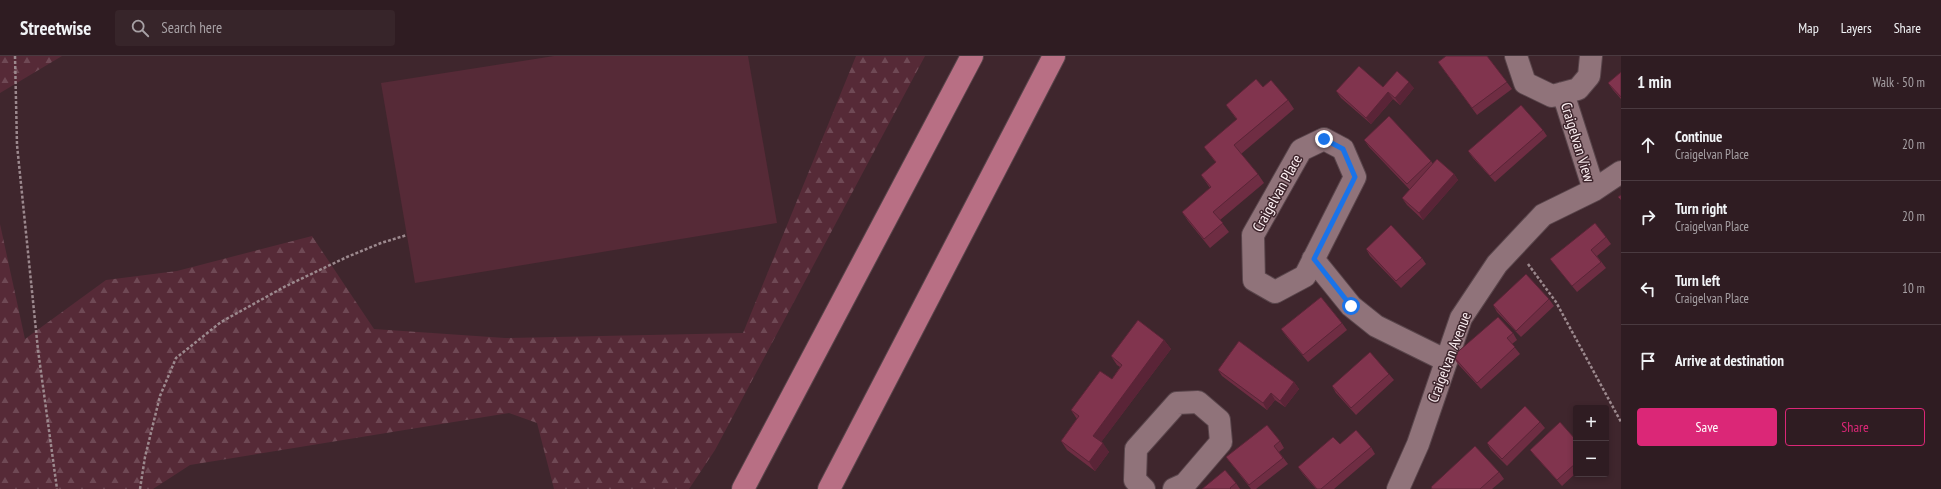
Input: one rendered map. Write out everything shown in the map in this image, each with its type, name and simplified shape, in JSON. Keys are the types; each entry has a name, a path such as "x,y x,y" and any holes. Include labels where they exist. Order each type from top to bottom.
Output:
{"highway":[{"path":"743,489 972,56"},
{"path":"829,489 1054,56"}],"street":[{"name":"Craigelvan View","path":"1516,56 1525,83 1552,96 1578,89 1589,76 1591,56"},
{"name":"Craigelvan View","path":"1563,93 1594,190"},
{"name":"Craigelvan Place","path":"1324,139 1343,149 1355,177 1314,259 1304,276 1275,292 1254,280 1253,235 1301,150 1324,139"},
{"name":"Craigelvan Avenue","path":"1398,489 1418,444 1461,318 1497,264 1543,215 1594,190 1621,172"},
{"path":"1314,259 1351,306 1376,326 1446,360"},
{"path":"1144,489 1135,480 1136,449 1177,404 1198,402 1219,420 1221,442 1185,484 1174,489"}],"path":[{"path":"15,56 16,144 38,350 57,489"},
{"path":"140,489 145,457 160,396 176,358 221,322 286,286 347,257 407,235"},
{"path":"1514,245 1556,302 1621,422"}],"green space":[{"path":"0,56 62,56 0,93"},
{"path":"554,56 748,56 777,223 415,283 381,83"},
{"path":"856,56 925,56 715,450 689,489 554,489 537,423 509,413 190,465 153,489 0,489 0,224 25,339 106,280 177,271 312,236 374,329 505,338 743,333"}],"building":[{"path":"1446,56 1487,56 1507,82 1472,108 1438,62"},
{"path":"1359,66 1383,87 1397,71 1409,82 1395,98 1388,92 1366,118 1336,91"},
{"path":"1621,72 1621,97 1608,83"},
{"path":"1256,79 1263,87 1271,80 1288,100 1234,145 1258,174 1213,212 1223,223 1204,239 1182,212 1211,187 1201,175 1216,162 1204,147 1237,119 1226,105"},
{"path":"1521,105 1543,130 1490,176 1468,151"},
{"path":"1389,116 1431,161 1407,184 1364,140"},
{"path":"1437,159 1454,174 1419,213 1402,198"},
{"path":"1595,223 1606,237 1591,250 1601,262 1572,286 1550,259"},
{"path":"1391,225 1422,258 1396,281 1366,249"},
{"path":"1526,274 1549,299 1516,331 1493,305"},
{"path":"1321,297 1342,323 1303,355 1281,329"},
{"path":"1498,317 1513,333 1507,338 1515,347 1477,383 1453,356"},
{"path":"1138,320 1164,340 1093,436 1103,443 1089,462 1061,441 1079,416 1071,410 1100,371 1112,379 1122,365 1111,356"},
{"path":"1239,341 1294,382 1280,401 1271,393 1263,403 1218,370"},
{"path":"1370,352 1389,374 1351,408 1332,386"},
{"path":"1525,406 1540,422 1502,459 1487,443"},
{"path":"1560,422 1573,437 1573,466 1557,480 1530,450"},
{"path":"1267,425 1280,441 1274,446 1283,458 1249,485 1226,457"},
{"path":"1356,430 1371,447 1321,489 1317,489 1298,467 1333,437 1340,444"},
{"path":"1475,446 1499,472 1480,489 1432,489 1431,487"},
{"path":"1225,470 1236,483 1230,488 1231,489 1202,489"}],"route":[{"path":"1324,139 1343,149 1355,177 1314,259 1351,306"}]}
